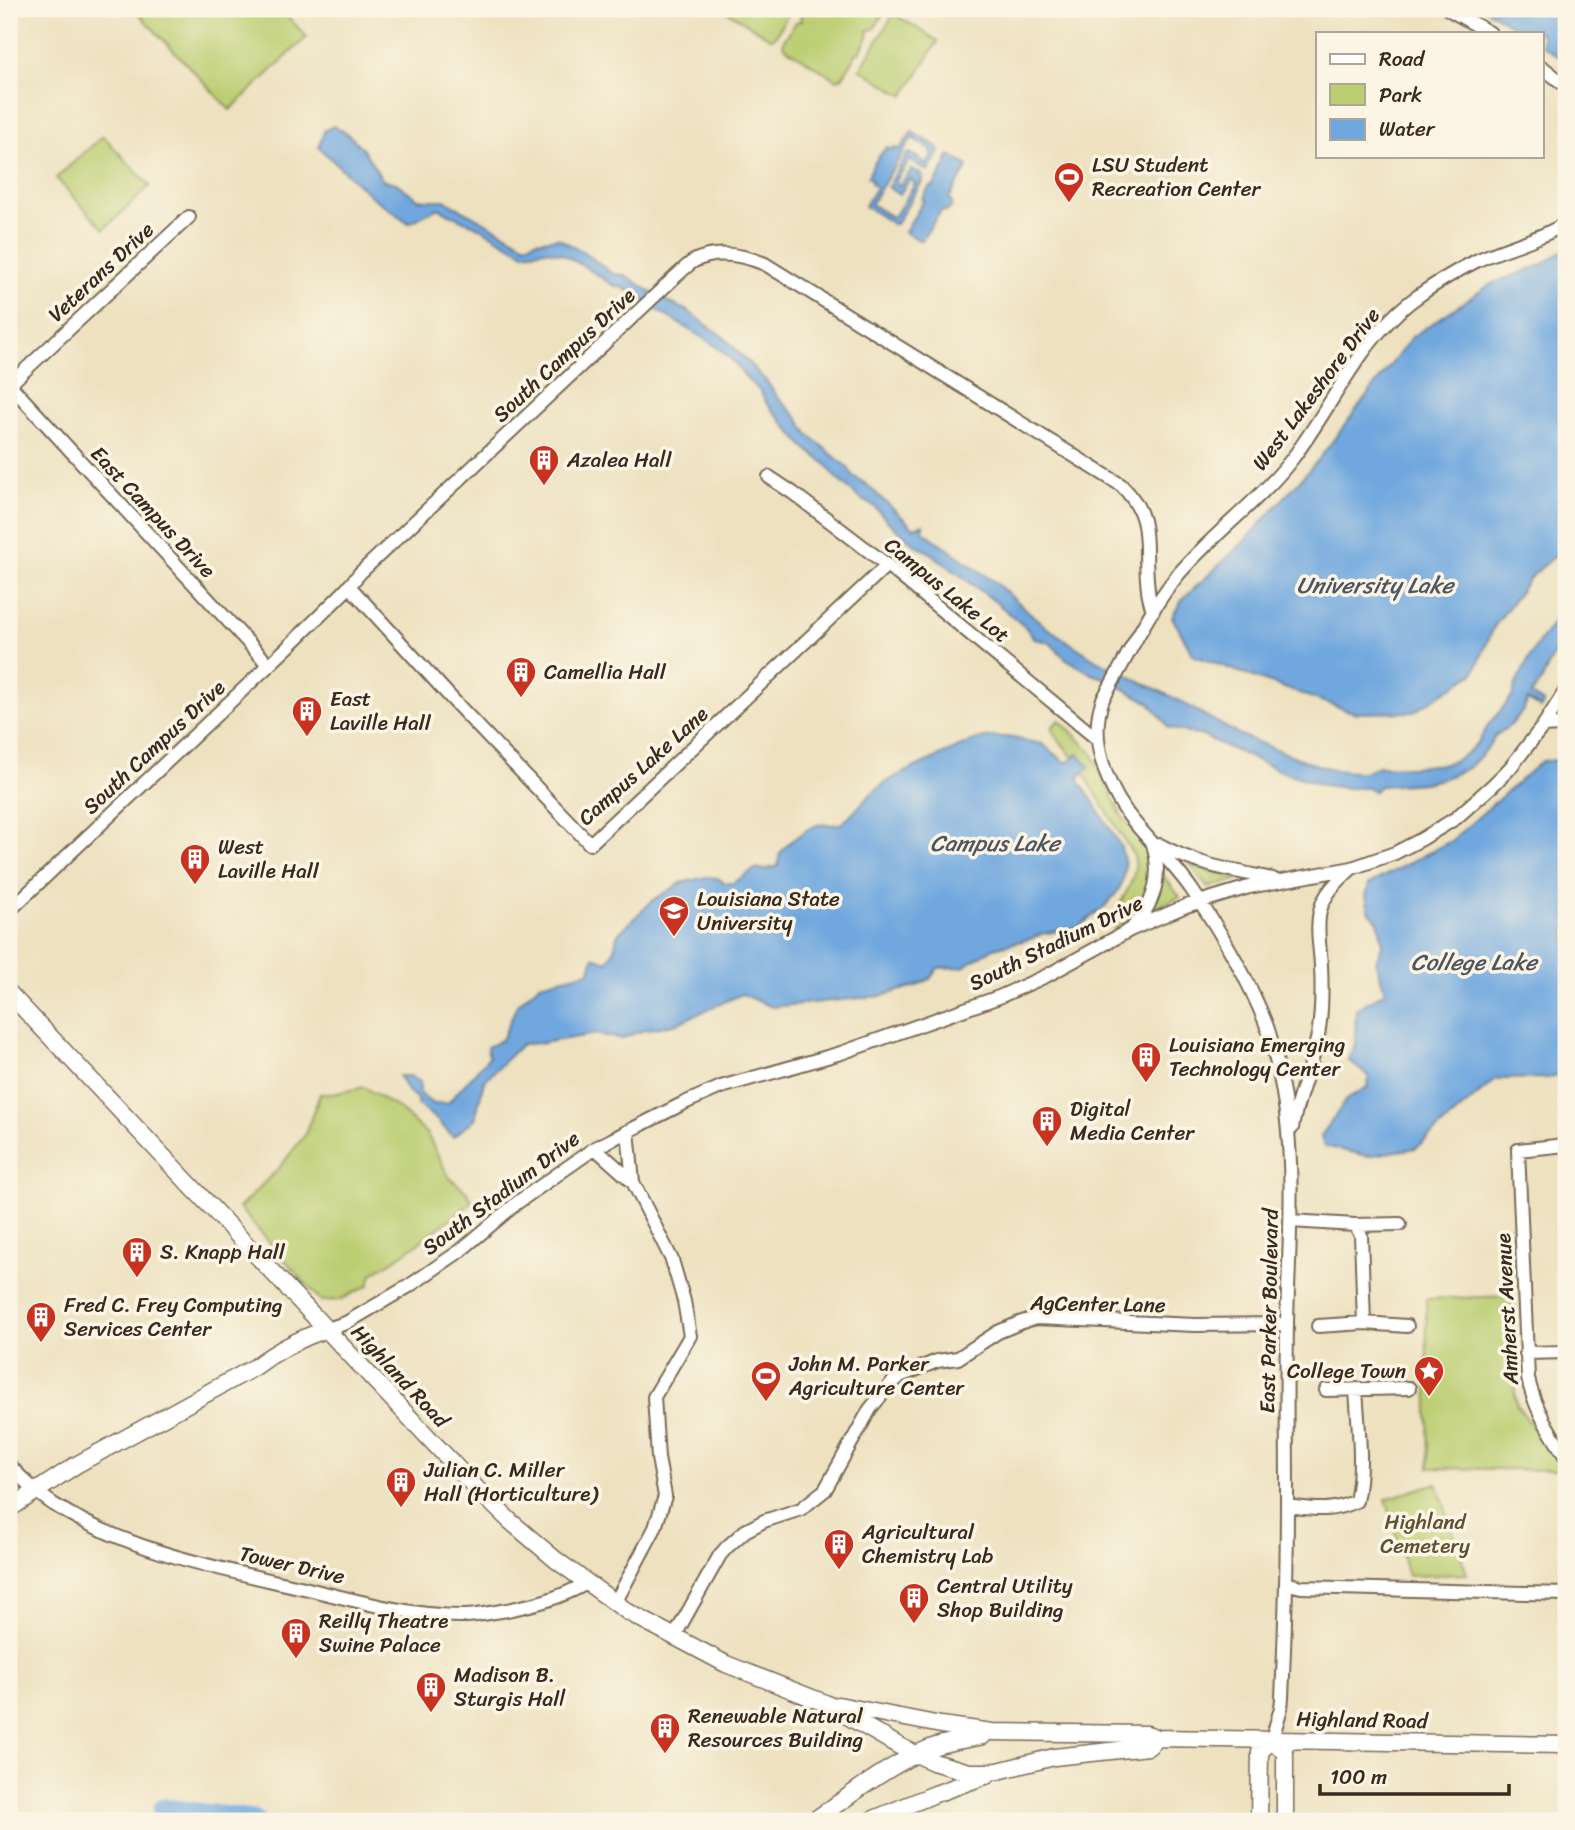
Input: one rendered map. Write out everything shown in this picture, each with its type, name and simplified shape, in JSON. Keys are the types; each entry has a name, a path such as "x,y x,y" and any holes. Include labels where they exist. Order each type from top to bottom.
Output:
{"street":[{"path":"1448,9 1488,32"},
{"path":"1544,69 1566,86"},
{"name":"Veterans Drive","path":"9,384 189,217"},
{"name":"West Lakeshore Drive","path":"1199,903 1181,876 1123,806 1106,773 1096,738 1099,709 1103,699 1164,592 1261,494 1293,457 1357,361 1394,316 1424,291 1451,275 1479,260 1546,234 1566,223"},
{"name":"South Campus Drive","path":"9,911 331,606 360,573 676,275 697,260 717,255 733,255 765,264 1121,485 1135,501 1144,520 1147,590 1153,611"},
{"name":"East Campus Drive","path":"9,384 269,665"},
{"name":"Campus Lake Lot","path":"769,477 887,565 1096,738"},
{"name":"Campus Lake Lane","path":"349,586 590,844 887,565"},
{"path":"1199,903 1249,887 1352,868 1395,853 1422,839 1456,818 1510,768 1543,726 1566,690"},
{"path":"1543,726 1560,725 1566,721"},
{"path":"1152,840 1174,853 1214,866 1280,880"},
{"path":"1130,930 1142,917 1156,886 1157,861 1152,840"},
{"path":"1289,1151 1295,1111 1319,1032 1322,992 1318,927 1320,911 1329,891 1352,868"},
{"name":"South Stadium Drive","path":"9,1509 76,1465 255,1367 269,1356 307,1336 346,1323 409,1286 460,1251 518,1202 595,1148 628,1130 721,1087 841,1053 999,997 1046,976 1130,930 1199,903"},
{"name":"East Parker Boulevard","path":"1199,903 1249,983 1268,1028 1290,1134 1286,1583 1281,1708 1272,1739"},
{"name":"Highland Road","path":"9,993 510,1521 556,1560 615,1602 674,1637 737,1669 825,1703 915,1755 969,1772 998,1771 1054,1757 1148,1747 1158,1738"},
{"path":"615,1602 655,1528 665,1496 658,1458 654,1398 690,1336 684,1301 672,1260 633,1182 628,1130"},
{"name":"Amherst Avenue","path":"1566,1145 1518,1150 1526,1353 1531,1395 1548,1430 1566,1457"},
{"path":"595,1148 633,1182"},
{"path":"1291,1221 1355,1225 1401,1224"},
{"path":"1355,1225 1361,1235 1364,1323"},
{"name":"AgCenter Lane","path":"674,1637 720,1555 745,1531 764,1521 801,1509 825,1490 870,1409 900,1376 936,1361 958,1358 998,1332 1036,1318 1195,1325 1287,1324"},
{"path":"1318,1326 1364,1323 1407,1326"},
{"path":"1526,1353 1566,1352"},
{"path":"1326,1390 1409,1388"},
{"path":"1287,1506 1329,1510 1356,1501 1360,1465 1356,1390"},
{"name":"Tower Drive","path":"9,1465 51,1503 96,1527 191,1561 344,1598 416,1612 464,1616 537,1605 587,1583"},
{"path":"1286,1583 1301,1587 1566,1594"},
{"name":"Highland Road","path":"825,1703 992,1732 1147,1734 1158,1738 1566,1745"},
{"path":"813,1821 915,1755 946,1743 983,1737 992,1732"},
{"path":"1259,1821 1260,1752 1272,1739 1285,1754 1285,1821"},
{"path":"869,1821 998,1771"}],"green space":[{"path":"134,9 280,9 307,37 230,110"},
{"path":"723,9 792,9 787,12 775,37 770,38"},
{"path":"804,9 886,9 874,29 868,30 869,35 859,53 854,54 854,59 842,78 837,80 784,47 783,42 796,22 801,21 800,16"},
{"path":"894,14 938,41 904,96 860,69"},
{"path":"103,136 150,186 104,229 56,178"},
{"path":"1059,720 1090,750 1121,815 1146,847 1152,862 1151,889 1133,920 1115,931 1117,912 1134,875 1134,856 1083,772 1089,767 1078,754 1073,758 1052,730"},
{"path":"1190,864 1208,871 1242,878 1208,888"},
{"path":"1162,874 1180,897 1153,909"},
{"path":"364,1087 399,1109 427,1134 449,1177 466,1191 473,1202 372,1274 369,1285 340,1300 321,1301 239,1208 278,1169 305,1135 320,1094"},
{"path":"1513,1296 1517,1405 1555,1458 1559,1470 1429,1468 1426,1299"},
{"name":"Highland Cemetery","path":"1437,1483 1467,1574 1408,1576 1386,1499"}],"water":[{"path":"1485,9 1566,9 1566,62 1544,46 1544,32 1522,32"},
{"path":"333,126 356,142 382,180 396,183 418,199 444,200 526,245 558,238 584,252 613,274 625,275 662,299 688,311 725,338 767,382 809,435 914,528 923,524 923,531 996,583 1046,627 1096,660 1170,696 1240,735 1335,770 1364,772 1378,766 1412,767 1445,764 1456,760 1479,741 1489,724 1512,697 1533,651 1566,604 1566,638 1531,695 1544,703 1541,708 1528,700 1511,725 1495,736 1470,767 1445,778 1424,783 1379,786 1374,791 1367,788 1322,785 1278,770 1203,736 1169,728 1150,703 1065,658 1049,642 1035,639 997,603 929,552 914,544 804,447 767,404 760,391 728,356 711,343 655,309 639,296 613,285 562,254 547,250 524,253 438,208 409,223 372,197 319,148 324,131"},
{"path":"912,132 938,147 940,152 929,170 910,160 896,181 900,185 912,169 922,175 923,180 896,224 893,224 865,206 876,187 868,177 871,169 887,147 899,150","holes":["912,138 933,153 927,164 910,153 907,154 888,187 899,195 910,179 915,184 896,214 892,217 871,204"]},
{"path":"950,155 968,166 949,198 951,208 941,211 921,241 905,232"},
{"name":"University Lake","path":"1566,248 1566,546 1530,578 1494,627 1474,673 1414,712 1355,713 1194,656 1172,617 1182,600 1246,540 1318,460 1412,337 1491,284 1542,265"},
{"name":"Campus Lake","path":"991,737 1007,737 1042,744 1065,762 1078,754 1090,767 1080,775 1079,781 1121,847 1125,865 1124,876 1115,895 1077,928 1041,934 994,948 963,967 938,968 930,979 916,986 881,996 772,1007 742,994 678,1023 641,1031 621,1039 596,1034 522,1044 484,1081 475,1119 453,1137 418,1105 417,1099 406,1089 399,1076 410,1076 420,1082 420,1093 433,1104 448,1103 489,1057 487,1047 502,1040 517,1005 540,984 589,972 594,957 607,962 614,951 617,935 652,901 681,883 706,877 733,883 757,868 764,870 778,866 779,856 791,841 817,825 840,824 870,795 897,776 968,743"},
{"name":"College Lake","path":"1555,760 1566,764 1566,1042 1558,1075 1547,1078 1496,1079 1416,1148 1367,1156 1324,1146 1321,1136 1348,1098 1368,1087 1369,1077 1348,1060 1355,1045 1356,1009 1385,992 1376,961 1383,943 1378,921 1369,911 1366,896 1369,884 1451,841 1542,761"}],"waterway":[{"path":"164,1810 253,1821"}],"place":[{"name":"LSU Student Recreation Center","path":"1069,204"},
{"name":"Azalea Hall","path":"544,487"},
{"name":"Camellia Hall","path":"521,699"},
{"name":"East Laville Hall","path":"307,738"},
{"name":"West Laville Hall","path":"195,886"},
{"name":"Louisiana State University","path":"674,938"},
{"name":"Louisiana Emerging Technology Center","path":"1146,1084"},
{"name":"Digital Media Center","path":"1047,1148"},
{"name":"S. Knapp Hall","path":"137,1279"},
{"name":"Fred C. Frey Computing Services Center","path":"41,1344"},
{"name":"College Town","path":"1429,1398"},
{"name":"John M. Parker Agriculture Center","path":"766,1403"},
{"name":"Julian C. Miller Hall (Horticulture)","path":"401,1509"},
{"name":"Agricultural Chemistry Lab","path":"839,1571"},
{"name":"Central Utility Shop Building","path":"914,1625"},
{"name":"Reilly Theatre Swine Palace","path":"296,1660"},
{"name":"Madison B. Sturgis Hall","path":"431,1714"},
{"name":"Renewable Natural Resources Building","path":"665,1755"}]}
